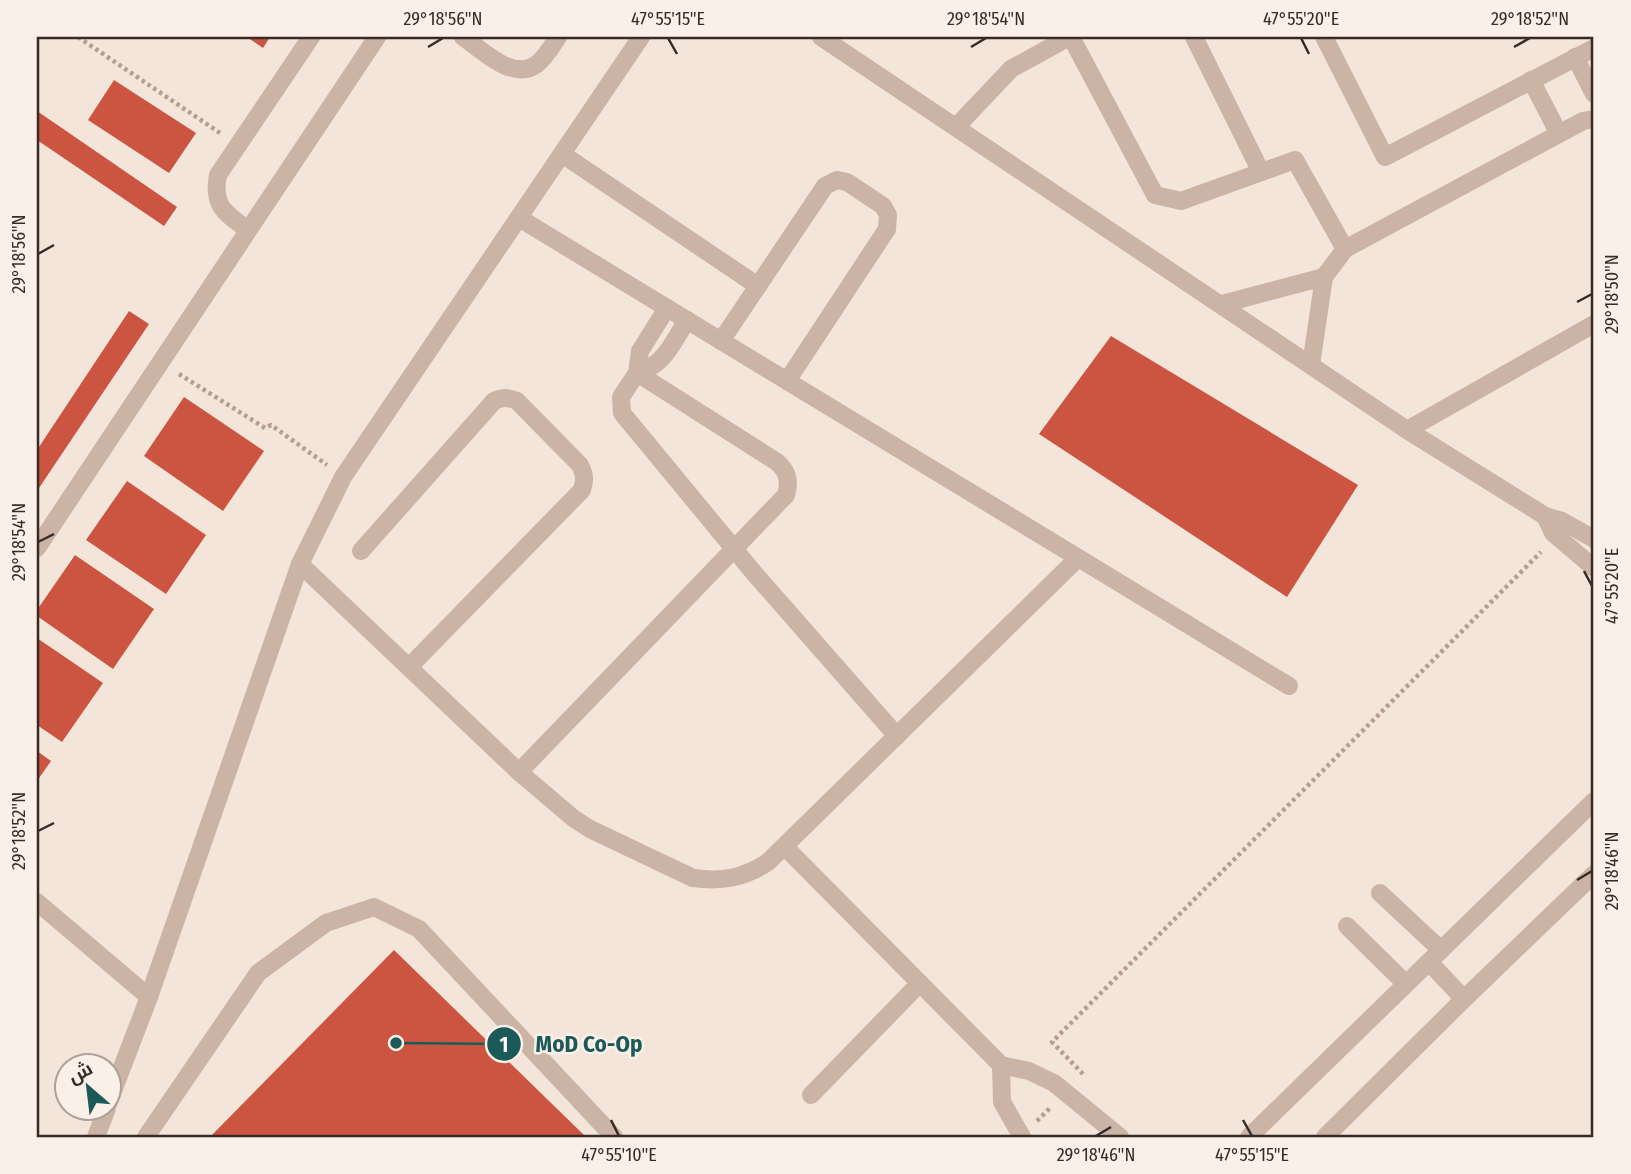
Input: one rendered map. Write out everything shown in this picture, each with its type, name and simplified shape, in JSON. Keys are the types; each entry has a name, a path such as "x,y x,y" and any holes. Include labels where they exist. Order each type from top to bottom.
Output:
{"lane":[{"path":"248,230 227,215 218,203 215,191 218,175 311,37"},
{"path":"37,548 376,37"},
{"path":"463,37 517,70 537,64 558,37"},
{"path":"122,1069 300,564 329,501 641,37"},
{"path":"821,37 1407,430 1545,516 1562,521 1594,538"},
{"path":"956,127 1011,69 1045,43 1070,37 1155,195 1181,201 1295,160 1345,249"},
{"path":"1194,37 1261,172"},
{"path":"1324,37 1385,157 1594,48"},
{"path":"1574,57 1594,94"},
{"path":"1531,80 1559,134"},
{"path":"1311,365 1324,276 1345,249 1583,121 1594,119"},
{"path":"562,154 758,286"},
{"path":"721,341 825,187 837,180 847,182 883,206 888,215 887,229 787,382"},
{"path":"519,218 1289,686"},
{"path":"1222,304 1324,276"},
{"path":"667,308 640,351 637,373 621,397 622,413 733,549 897,736"},
{"path":"637,373 652,368 659,362 687,320"},
{"path":"1407,430 1594,324"},
{"path":"519,772 786,495 788,477 784,468 637,373"},
{"path":"361,551 494,401 502,398 510,397 517,401 580,465 584,473 582,490 409,667"},
{"path":"1545,516 1553,533 1594,568"},
{"path":"300,564 557,805 590,829 693,878 717,880 740,876 768,862 785,847 1078,558"},
{"path":"1249,1137 1594,801"},
{"path":"785,847 1001,1065 1029,1071 1054,1083 1120,1137"},
{"path":"1325,1137 1594,874"},
{"path":"1380,893 1435,956 1464,999"},
{"path":"37,902 149,997"},
{"path":"146,1137 258,972 326,923 374,907 419,929 614,1137"},
{"path":"1347,926 1406,984"},
{"path":"811,1095 920,983"},
{"path":"1001,1065 1002,1102 1022,1137"}],"path":[{"path":"78,37 239,145"},
{"path":"161,362 265,428 271,425 343,477"},
{"path":"1022,1137 1084,1075 1052,1042 1544,548"}],"building":[{"path":"247,37 270,37 263,48"},
{"path":"114,80 196,133 169,173 88,120"},
{"path":"37,111 177,207 164,226 37,140"},
{"path":"129,311 149,324 37,491 37,450"},
{"path":"1111,336 1358,485 1287,597 1039,434"},
{"path":"184,397 264,451 223,511 144,456"},
{"path":"127,481 206,535 166,594 86,540"},
{"path":"75,555 154,609 113,669 37,616 37,610"},
{"path":"37,638 103,683 62,742 37,725"},
{"path":"37,751 51,761 37,781"},
{"path":"394,950 586,1137 210,1137"}],"place":[{"name":"MoD Co-Op","path":"396,1043"}]}
